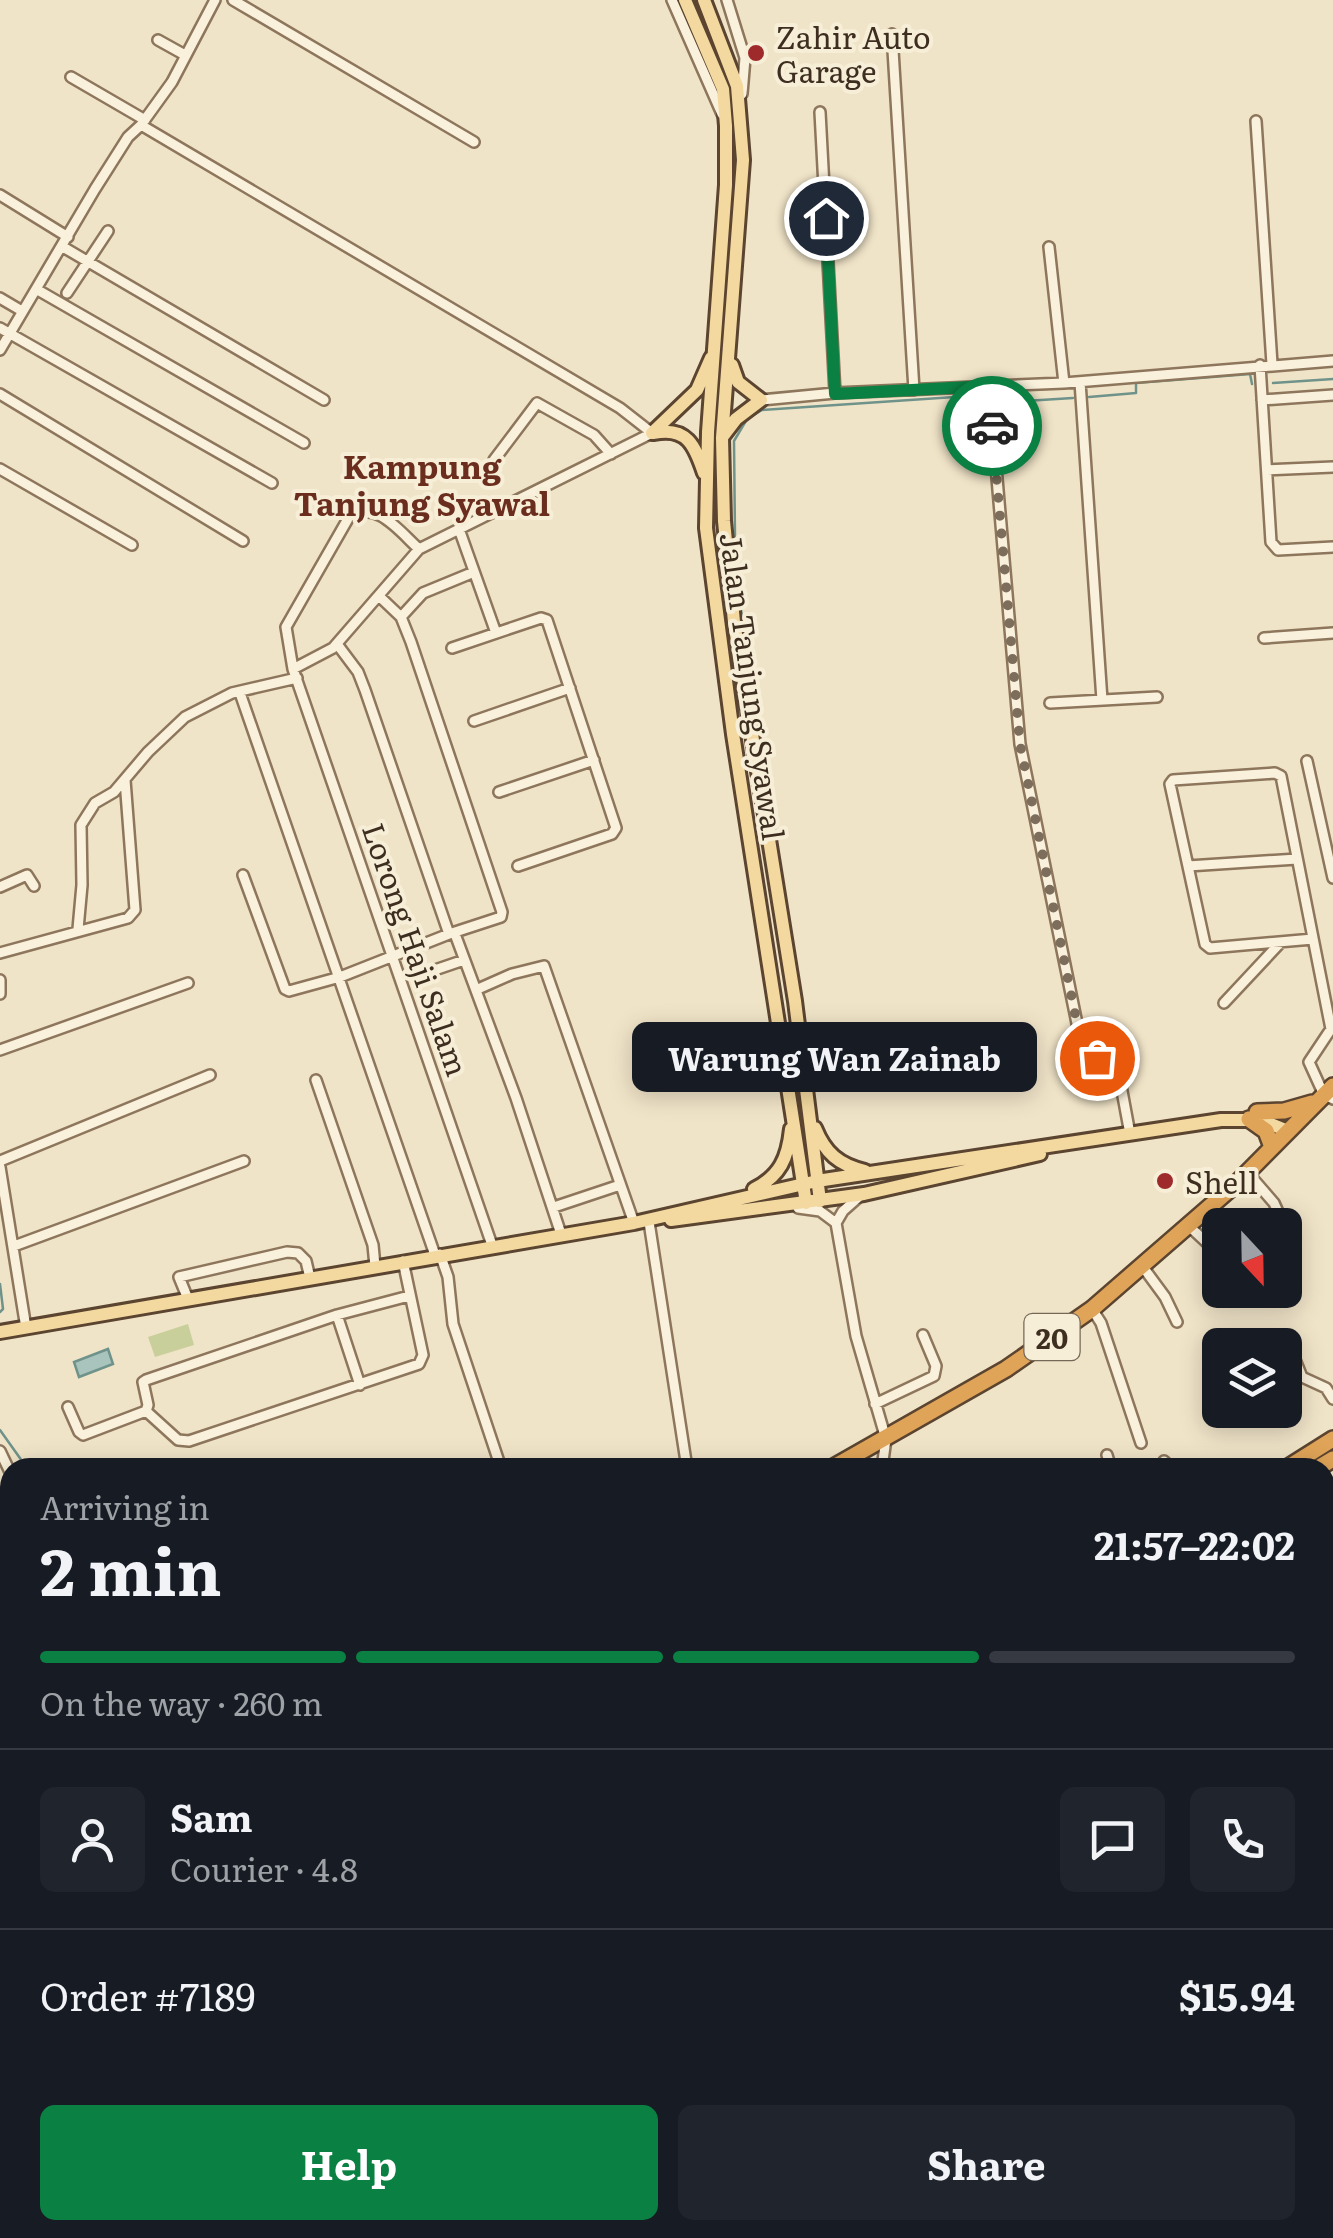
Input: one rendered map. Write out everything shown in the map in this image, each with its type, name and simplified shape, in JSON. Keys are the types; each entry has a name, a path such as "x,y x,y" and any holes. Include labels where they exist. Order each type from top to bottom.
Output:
{"highway":[{"path":"1253,1116 1290,1110 1326,1095"},
{"name":"20","path":"851,1458 1019,1361 1092,1308 1190,1227 1326,1095"},
{"path":"1253,1116 1266,1131 1272,1148"},
{"path":"1302,1458 1333,1439"}],"main road":[{"name":"Jalan Tanjung Syawal","path":"685,0 723,90 726,126 726,185 708,432 706,528 714,610 792,1114 810,1182 820,1200"},
{"name":"Jalan Tanjung Syawal","path":"704,0 737,86 740,118 743,187 722,438 724,520 734,622 795,1001 807,1107 810,1182 806,1203"},
{"path":"652,433 697,390 715,350"},
{"path":"722,438 736,419 761,400 738,382 730,358"},
{"path":"652,433 678,432 690,438 708,485"},
{"path":"807,1107 828,1153 843,1165 877,1173"},
{"path":"728,1199 772,1180 784,1164 792,1114"},
{"path":"641,1222 810,1182 1221,1120 1253,1116 1290,1129"},
{"path":"0,1332 492,1245 864,1194 1123,1135"}],"street":[{"path":"0,350 5,330 22,311 120,150 172,82 216,0"},
{"path":"672,0 726,126"},
{"path":"727,0 745,58 740,118"},
{"path":"239,1 474,142"},
{"path":"892,34 914,390"},
{"path":"158,40 185,55"},
{"path":"71,78 620,408 652,433 419,549 337,644 295,673 219,698 185,717 157,742 114,792 94,803 81,825 78,930"},
{"path":"820,112 835,394"},
{"path":"1256,121 1272,364"},
{"path":"0,195 88,261 324,400"},
{"path":"67,293 108,231"},
{"path":"1048,248 1064,383"},
{"path":"36,289 304,443"},
{"path":"0,298 22,311"},
{"path":"5,330 272,483"},
{"path":"761,400 1080,382 1333,361"},
{"path":"1260,365 1271,542 1278,550 1333,547"},
{"path":"1080,382 1102,700"},
{"path":"989,386 1020,744 1081,1043 1097,1058 1117,1064 1123,1135"},
{"path":"0,394 243,541"},
{"path":"1262,400 1333,396"},
{"path":"494,460 537,403 594,435 611,454"},
{"path":"1267,470 1333,467"},
{"path":"0,469 132,545"},
{"name":"Lorong Haji Salam","path":"419,549 369,509 349,517 286,627 295,673 492,1245"},
{"path":"459,529 496,633"},
{"path":"401,617 423,593 474,572"},
{"path":"243,874 285,989 340,977 498,919 502,912 401,617 380,597"},
{"path":"452,648 544,618 616,832 518,866"},
{"path":"1264,638 1333,633"},
{"path":"337,644 358,672 365,690 452,934 478,989 562,1234"},
{"path":"474,721 570,688"},
{"path":"240,693 448,1277 453,1324 497,1458"},
{"path":"1050,703 1156,697"},
{"path":"500,792 594,760"},
{"path":"1307,761 1333,878"},
{"path":"1313,939 1210,948 1205,944 1170,784 1173,780 1276,773 1282,776 1331,1029 1310,1062 1326,1095"},
{"path":"0,953 128,918 135,910 125,780"},
{"path":"1188,866 1297,858"},
{"path":"0,886 27,875 34,886"},
{"path":"1224,1003 1281,942"},
{"path":"426,974 464,960"},
{"path":"478,989 539,966 547,971 620,1185 641,1222 685,1458"},
{"path":"0,980 0,994"},
{"path":"0,1050 188,983"},
{"path":"26,1328 0,1164 210,1074"},
{"path":"316,1080 373,1245 376,1266"},
{"path":"14,1246 244,1161"},
{"path":"1248,1173 1276,1208"},
{"path":"554,1207 620,1185"},
{"path":"836,1223 843,1211 864,1194"},
{"path":"769,1208 812,1208 836,1223 856,1336 886,1439 883,1458"},
{"path":"1190,1227 1202,1238"},
{"path":"188,1299 180,1277 287,1252 298,1253 306,1261 310,1278"},
{"path":"146,1412 178,1440 189,1441 419,1364 423,1360 403,1261"},
{"path":"1143,1267 1177,1322"},
{"path":"146,1412 146,1380 337,1315 409,1296"},
{"path":"1092,1308 1101,1324 1141,1443"},
{"path":"337,1315 360,1385"},
{"path":"875,1404 934,1376 936,1366 924,1335"},
{"path":"1302,1377 1326,1388 1333,1399"},
{"path":"68,1407 83,1435 146,1412"}],"green space":[{"path":"188,1324 194,1345 155,1357 148,1337"}],"water":[{"path":"108,1349 113,1364 79,1377 74,1362"}],"waterway":[{"path":"1089,397 1136,393 1136,383 1250,374 1252,384"},
{"path":"1273,383 1333,379"},
{"path":"995,394 1019,392 1025,401 1073,398"},
{"path":"735,536 734,441 747,419 762,410 984,395"},
{"path":"736,574 742,617"},
{"path":"0,1284 0,1312"},
{"path":"0,1430 20,1458"}],"way so far":[{"path":"992,426 1020,744 1081,1043 1097,1058"}],"place":[{"name":"Zahir Auto Garage","path":"756,53"},
{"name":"Warung Wan Zainab","path":"1097,1058"},
{"name":"Shell","path":"1165,1181"}],"district":[{"name":"Kampung Tanjung Syawal","path":"422,484"}],"route":[{"path":"826,218 835,394 989,386 992,426"}]}
